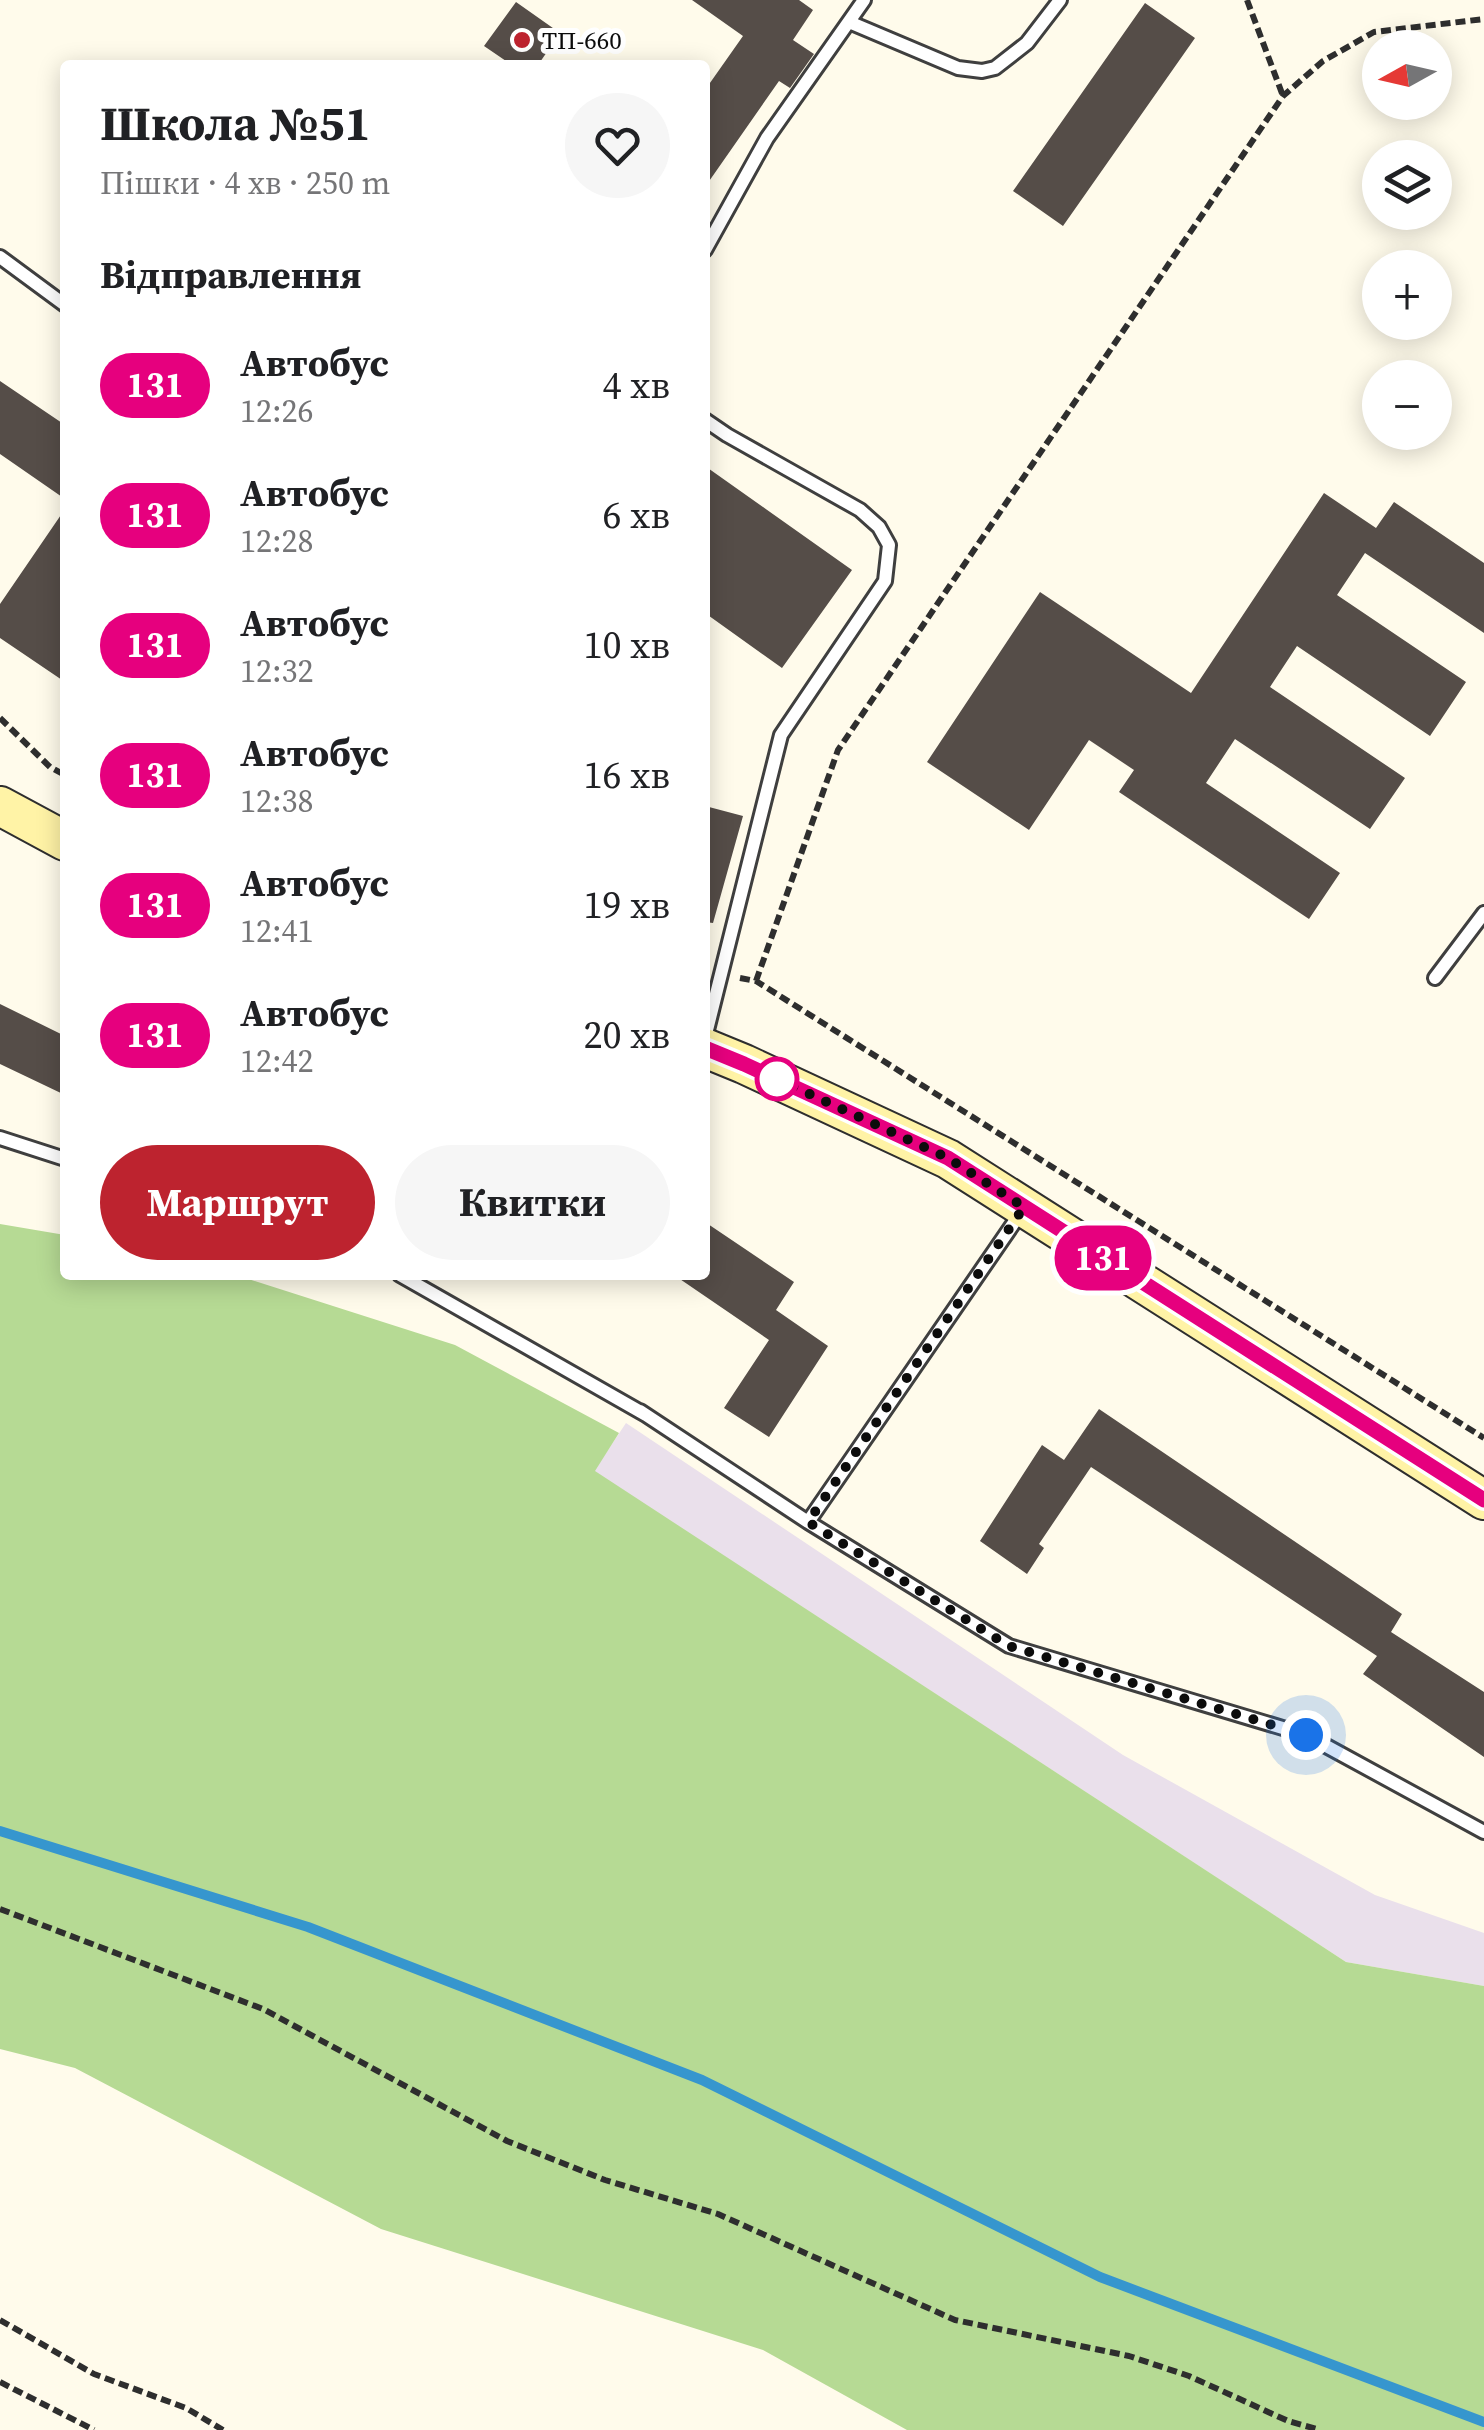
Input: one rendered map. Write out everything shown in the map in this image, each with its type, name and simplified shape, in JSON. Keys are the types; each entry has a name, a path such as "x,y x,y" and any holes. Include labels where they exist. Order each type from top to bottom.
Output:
{"street":[{"path":"0,806 60,838"},
{"path":"710,1050 948,1158 1484,1500"}],"lane":[{"path":"710,241 767,138 864,0"},
{"path":"849,22 958,68 982,71 995,68 1027,43 1060,0"},
{"path":"0,257 60,302"},
{"path":"710,423 860,510 879,527 889,545 885,581 781,736 710,1019"},
{"path":"1436,978 1484,913"},
{"path":"0,1138 60,1157"},
{"path":"808,1522 1024,1207"},
{"path":"409,1280 643,1413 808,1522 1009,1646 1306,1735 1484,1832"}],"path":[{"path":"1246,0 1282,96"},
{"path":"756,981 838,750 1282,96 1323,61 1374,32 1484,19"},
{"path":"0,718 60,772"},
{"path":"722,975 756,981 1484,1438"},
{"path":"0,1909 263,2009 507,2141 604,2180 718,2214 955,2320 1130,2356 1189,2376 1288,2421 1320,2430"},
{"path":"0,2320 94,2374 186,2408 223,2430"},
{"path":"0,2382 94,2430"}],"shaded area":[{"path":"626,1423 1123,1755 1375,1895 1484,1933 1484,1986 1346,1962 594,1471"}],"green space":[{"path":"0,1224 60,1234 60,1280 252,1280 455,1345 619,1433 595,1471 1346,1962 1484,1986 1484,2430 907,2430 763,2350 381,2229 75,2068 0,2049"}],"building":[{"path":"692,0 799,0 813,10 793,40 814,54 790,88 779,81 710,180 710,83 743,36"},
{"name":"ТП-660","path":"516,2 560,33 541,60 505,60 484,46"},
{"path":"1145,3 1195,38 1063,226 1013,191"},
{"path":"0,381 60,422 60,496 0,454"},
{"path":"710,470 852,570 782,668 710,617"},
{"path":"1324,493 1376,528 1394,502 1484,563 1484,633 1365,553 1337,595 1466,682 1430,736 1297,646 1270,687 1405,778 1370,829 1235,739 1206,783 1340,873 1309,919 1119,792 1134,770 1089,740 1029,830 927,762 1040,592 1191,693"},
{"path":"60,516 60,679 0,638 0,604"},
{"path":"710,807 743,816 710,923"},
{"path":"0,1004 60,1034 60,1093 0,1064"},
{"path":"710,1225 794,1282 776,1310 828,1346 769,1437 724,1408 769,1340 681,1280 710,1280"},
{"path":"1099,1409 1402,1614 1391,1632 1484,1692 1484,1757 1363,1674 1377,1656 1091,1467 1039,1544 1044,1548 1027,1574 980,1541 1042,1445 1064,1460"}],"waterway":[{"path":"0,1831 308,1927 702,2080 1100,2277 1484,2422"}],"bus line":[{"name":"131","path":"710,1050 948,1158 1484,1500"}],"place":[{"name":"ТП-660","path":"522,40"}],"route":[{"path":"777,1079 948,1158 1024,1207 808,1522 1009,1646 1306,1735"}]}
